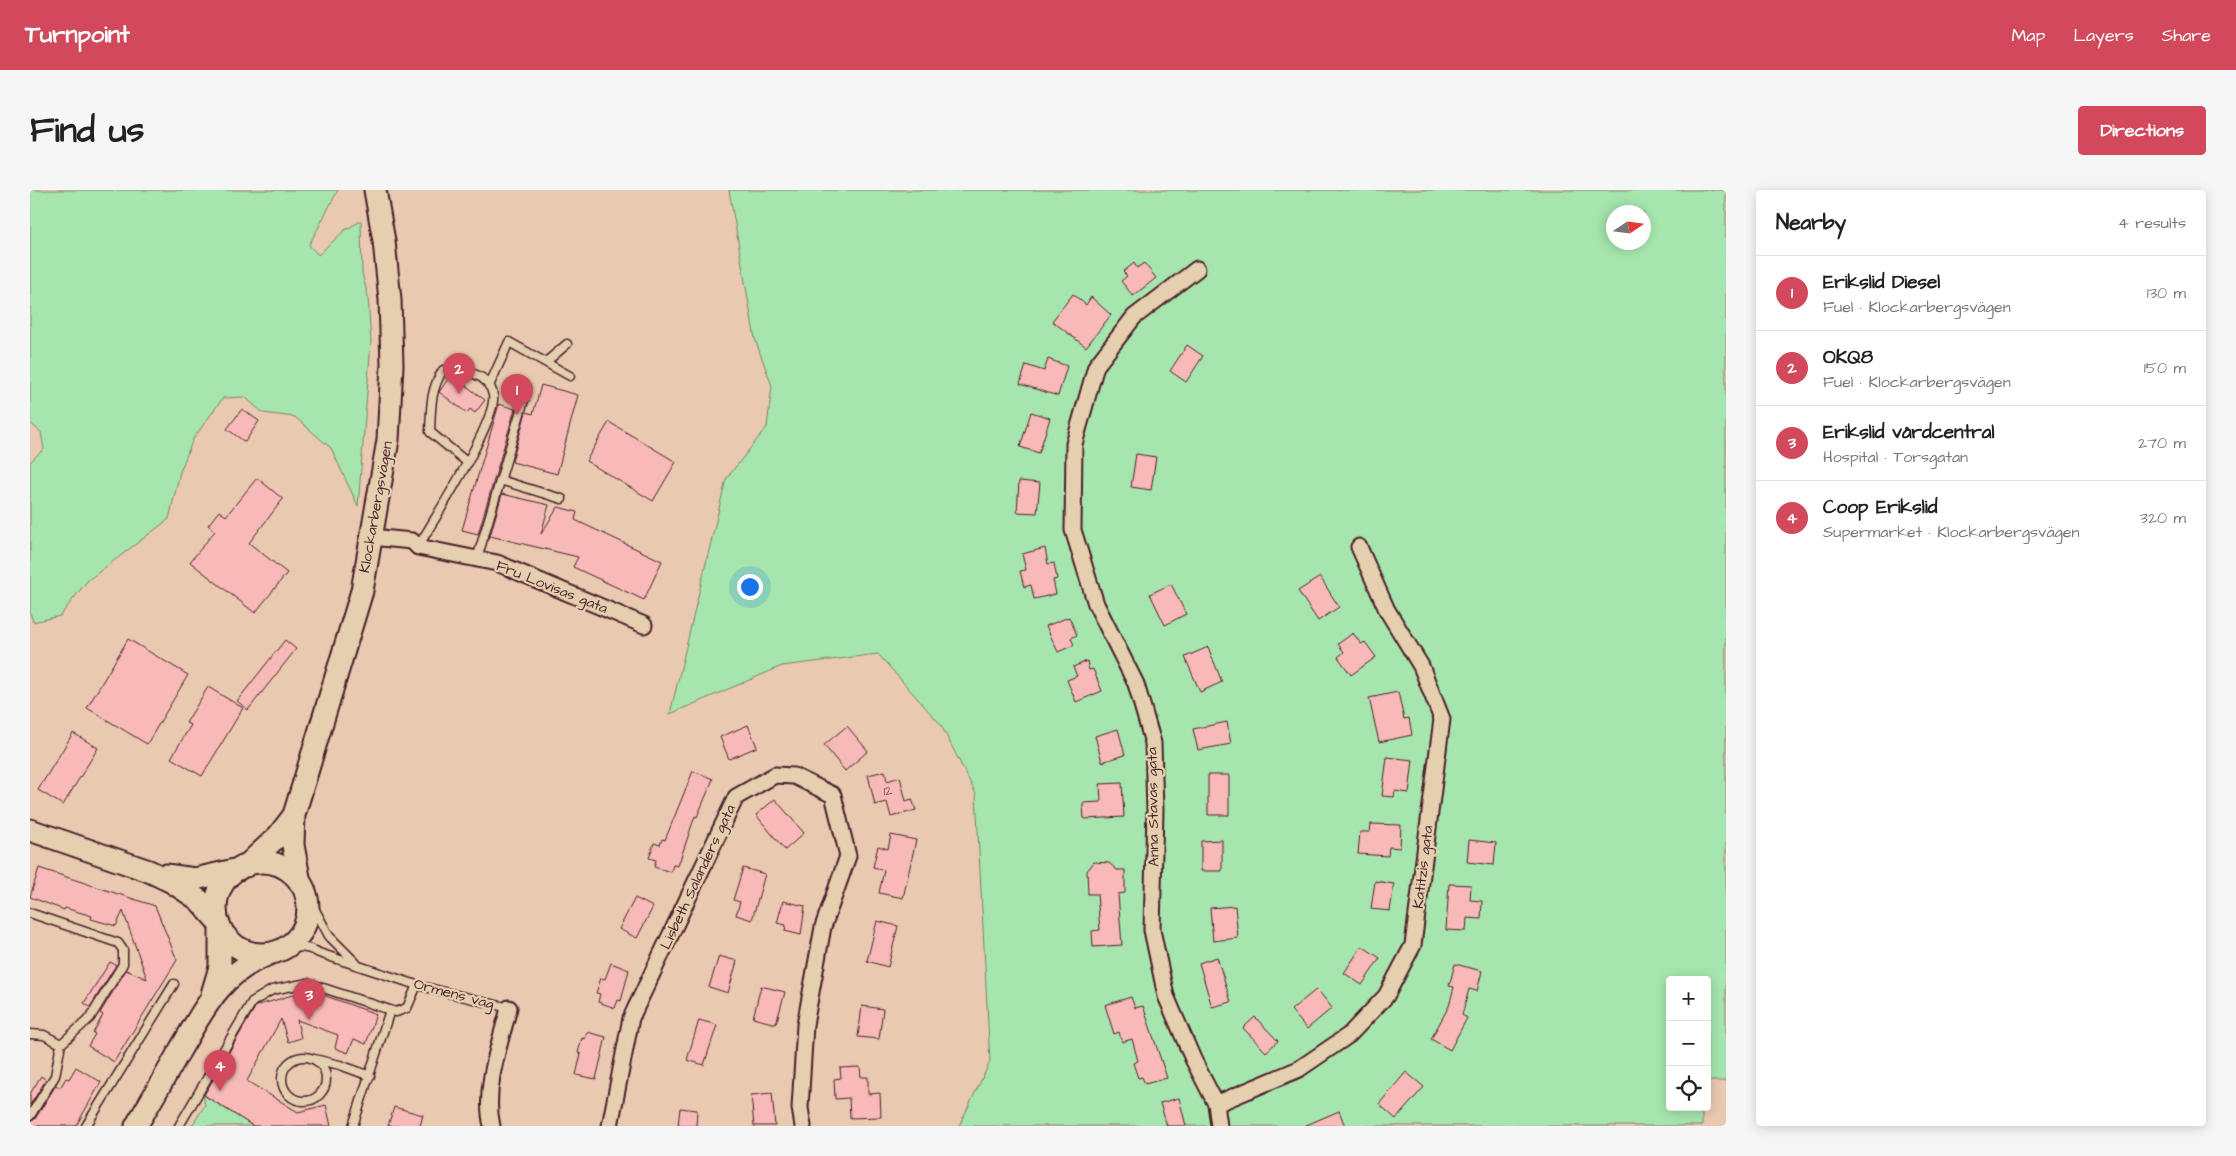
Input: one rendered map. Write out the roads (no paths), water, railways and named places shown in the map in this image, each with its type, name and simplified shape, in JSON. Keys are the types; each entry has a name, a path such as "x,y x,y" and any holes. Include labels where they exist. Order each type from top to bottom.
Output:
{"main road":[{"name":"Klockarbergsvägen","path":"301,885 293,845 294,815 362,591 388,440 392,365 390,300 376,193"},
{"name":"Klockarbergsvägen","path":"243,867 278,836 294,815"},
{"path":"30,830 148,871 189,892 208,909 228,939 241,949 252,953 276,951"},
{"path":"136,1126 212,996 232,975 253,960 276,951 301,933 307,918 307,901 301,885 293,874 280,866 268,863 195,878 148,871"},
{"path":"212,996 220,967 219,924 216,911 218,895 226,880 243,867"}],"street":[{"name":"Anna Stavas gata","path":"1197,269 1134,317 1096,366 1074,444 1073,530 1096,604 1136,684 1153,743 1156,810 1152,930 1166,996 1193,1059 1216,1104 1219,1126"},
{"name":"Fru Lovisas gata","path":"371,537 412,541 418,547 497,563 644,625"},
{"name":"Katitzis gata","path":"1216,1104 1299,1069 1349,1035 1386,996 1413,945 1442,719 1422,666 1387,610 1359,547"},
{"name":"Lisbeth Salanders gata","path":"610,1126 631,1018 736,797 774,775 794,776 833,795 848,856 823,927 805,1025 800,1108 803,1126"},
{"name":"Ormens väg","path":"492,1126 490,1118 492,1074 510,1008"}],"lane":[{"path":"489,386 508,342 570,376"},
{"path":"546,362 567,344"},
{"path":"418,547 468,463 484,430 494,397 483,378 466,371 443,370 436,380 431,398 430,432 468,463"},
{"path":"477,559 524,400"},
{"path":"500,480 562,499"},
{"path":"301,885 329,936 358,964"},
{"path":"30,912 118,942 123,950 123,964 90,1018 60,1044 54,1076 30,1116"},
{"name":"Ormens väg","path":"276,951 305,947 417,985 510,1008"},
{"path":"179,1126 252,1002 272,990 308,983 396,1012 407,1008 417,985"},
{"path":"86,1126 174,984"},
{"path":"353,1126 390,1010"},
{"path":"30,1034 44,1035 60,1044"},
{"path":"312,1059 323,1070 325,1081 323,1088 311,1100 294,1099 285,1091 282,1083 284,1069 290,1062 299,1058 312,1059 340,1065 370,1076"}],"place":[{"name":"OKQ8","path":"459,394"},
{"name":"Erikslid Diesel","path":"517,415"},
{"name":"Erikslid vårdcentral","path":"309,1020"},
{"name":"Coop Erikslid","path":"220,1091"}]}
